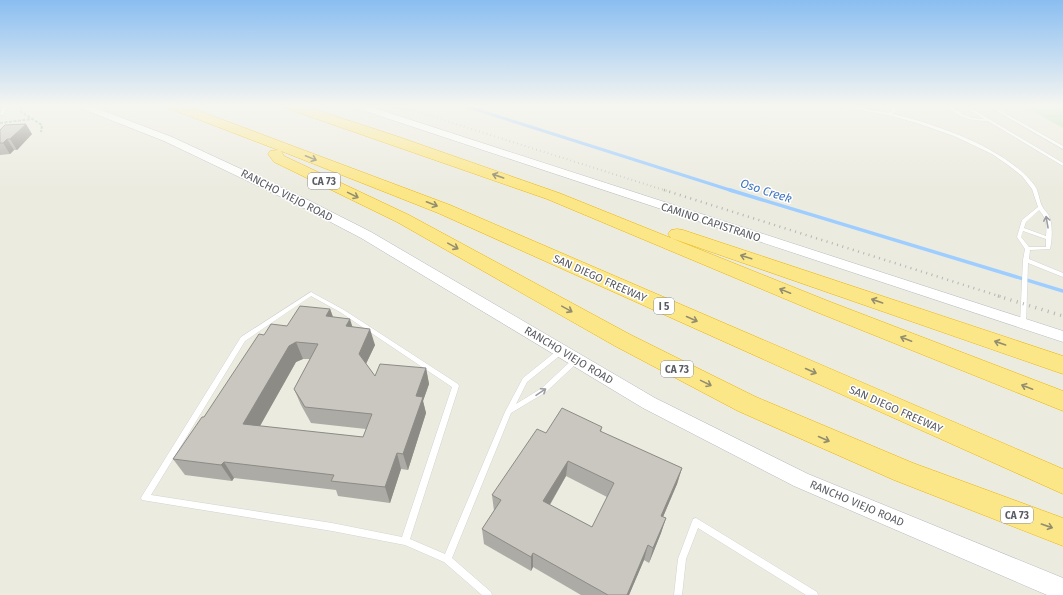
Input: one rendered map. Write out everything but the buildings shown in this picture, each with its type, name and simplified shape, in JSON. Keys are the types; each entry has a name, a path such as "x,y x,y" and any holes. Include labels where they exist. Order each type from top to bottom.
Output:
{"highway":[{"name":"SAN DIEGO FREEWAY","path":"250,134 444,209 1063,482"},
{"path":"378,134 553,196 821,306 1063,401"},
{"name":"CA 73","path":"262,138 279,159 418,227 665,363 746,403 842,447 971,499 1063,532"},
{"path":"553,196 693,239 1063,365"}],"main road":[{"name":"RANCHO VIEJO ROAD","path":"154,134 304,203 366,236 649,403 801,480 1063,590"}],"street":[{"name":"CAMINO CAPISTRANO","path":"444,134 1063,337"}],"lane":[{"path":"948,134 987,149 1024,175 1034,188 1040,207 1046,215 1049,231 1048,248 1028,249"},
{"path":"1012,134 1063,165"},
{"path":"1038,134 1063,148"},
{"path":"1023,324 1028,249 1019,237 1024,222 1040,207"},
{"path":"1022,229 1048,238"},
{"path":"1026,263 1063,275"},
{"path":"405,541 456,386 342,310 311,294 243,339 145,498 324,526 405,541 447,559 488,595"},
{"path":"447,559 508,412 525,380 561,350"},
{"path":"508,412 544,390 576,360"},
{"path":"678,595 682,559 696,522 814,595"}],"waterway":[{"name":"Oso Creek","path":"553,134 733,191"},
{"name":"Oso Creek","path":"730,190 1063,291"}],"railway":[{"path":"487,134 667,191"},
{"path":"664,190 1002,297"},
{"path":"998,296 1063,316"}]}
